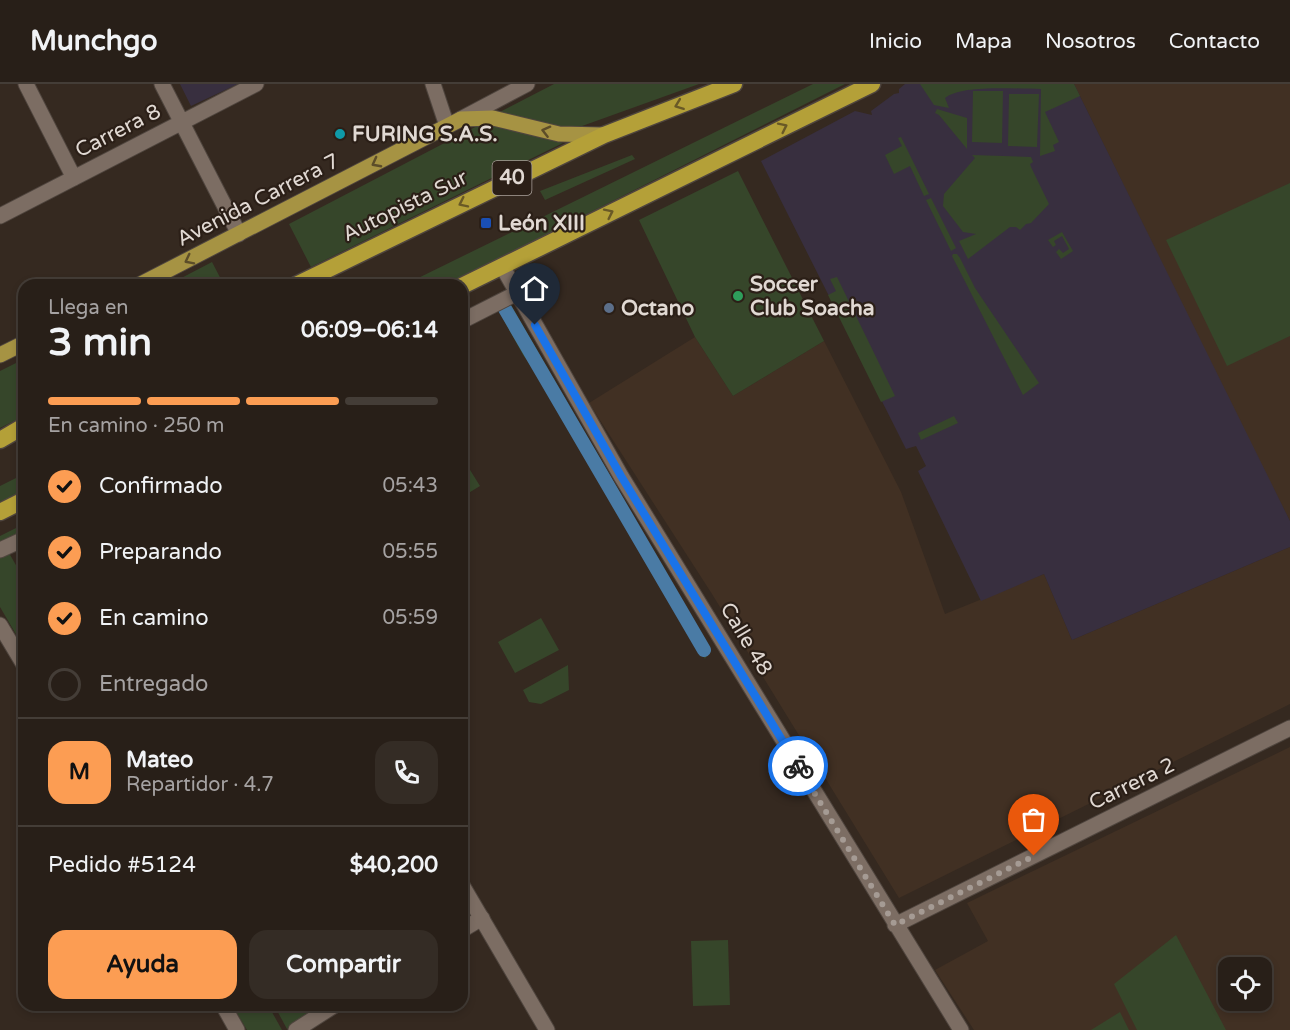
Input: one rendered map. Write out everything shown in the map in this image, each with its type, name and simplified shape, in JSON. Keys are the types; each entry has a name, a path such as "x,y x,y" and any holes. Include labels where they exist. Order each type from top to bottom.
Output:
{"highway":[{"name":"Autopista Sur","path":"308,279 604,135 734,84"},
{"path":"468,283 872,84"},
{"path":"0,440 18,430"},
{"path":"0,512 18,503"}],"main road":[{"name":"Avenida Carrera 7","path":"150,279 461,118 493,118 559,134 604,135"},
{"path":"0,355 18,346"}],"street":[{"path":"26,84 74,178"},
{"path":"162,84 239,234"},
{"name":"Carrera 8","path":"0,216 256,84"},
{"path":"433,84 447,126"},
{"name":"Avenida Carrera 7","path":"461,118 527,84"},
{"name":"Calle 48","path":"502,266 621,476 961,1030"},
{"path":"468,318 517,293"},
{"path":"0,550 18,542"},
{"path":"0,625 18,655"},
{"name":"Carrera 2","path":"895,925 1290,728"},
{"path":"468,895 547,1030"},
{"path":"468,926 482,918"},
{"path":"226,1011 237,1030"},
{"path":"296,1030 326,1011"}],"shaded area":[{"path":"180,84 238,84 191,106"},
{"path":"905,84 1074,84 1290,521 1290,547 1072,640 1044,574 981,601 918,471 926,466 916,446 906,449 761,161 855,111 872,115 871,111 894,94 899,93 899,89"},
{"path":"1074,84 1290,84 1290,521 1251,445"},
{"path":"695,337 733,396 824,341 901,492 945,614 1044,574 1072,640 1290,547 1290,704 899,898 712,594 589,403"},
{"path":"1290,747 1290,1030 974,1030 935,970 988,941 967,903"}],"green space":[{"path":"554,84 699,84 571,130 494,115"},
{"path":"813,84 845,84 458,279 416,279"},
{"path":"920,84 1074,84 1080,96 1045,112 1059,142 1053,145 1055,151 1040,156 1041,89 990,88 964,91 945,98 949,108 934,105"},
{"path":"973,91 1003,91 1002,143 972,142"},
{"path":"1009,94 1039,94 1037,147 1008,146"},
{"path":"937,109 967,118 967,149 935,113"},
{"path":"481,124 498,125 563,143 311,267 289,224"},
{"path":"901,137 929,194 924,196 910,166 894,174 885,155 902,146 898,138"},
{"path":"632,155 635,159 545,200 540,191"},
{"path":"972,155 1031,157 1033,162 1030,164 1031,167 1049,204 1031,223 1026,224 1020,230 1010,227 968,259 959,241 976,234 963,232 943,206 944,194 975,158"},
{"name":"Soccer Club Soacha","path":"738,171 824,341 733,396 695,337 639,220"},
{"path":"1290,183 1290,336 1227,366 1166,240"},
{"path":"931,198 956,248 951,251 926,200"},
{"path":"1062,232 1073,251 1061,259 1056,252 1059,249 1063,253 1069,249 1062,236 1054,241 1056,245 1053,247 1048,240"},
{"path":"957,254 960,258 975,288 1039,383 1023,395 952,256"},
{"path":"212,262 221,279 179,279"},
{"path":"837,277 895,396 881,402 828,295 836,291 830,279"},
{"path":"507,298 710,649 705,659 641,548 523,355 495,304"},
{"path":"18,362 18,419 0,428 0,371"},
{"path":"954,416 958,423 921,440 918,433"},
{"path":"468,467 480,486 468,493"},
{"path":"18,477 18,494 0,503 0,486"},
{"path":"18,527 18,537 0,545 0,536"},
{"path":"9,553 18,569 18,638 0,607 0,558"},
{"path":"541,618 559,650 515,673 498,642"},
{"path":"568,665 569,690 541,704 529,702 523,690"},
{"path":"1176,935 1226,1030 1137,1030 1114,984"},
{"path":"728,940 730,1005 693,1006 691,941"},
{"path":"236,1011 271,1011 282,1030 247,1030"},
{"path":"277,1011 307,1011 310,1016 287,1029"},
{"path":"1120,1012 1129,1030 1091,1030"}],"waterway":[{"path":"501,302 704,650"}],"way so far":[{"path":"798,766 895,925 1034,856"}],"place":[{"name":"FURING S.A.S.","path":"340,134"},
{"name":"León XIII","path":"486,223"},
{"name":"Soccer Club Soacha","path":"738,296"},
{"name":"Octano","path":"609,308"}],"route":[{"path":"535,325 621,476 798,766"}]}
